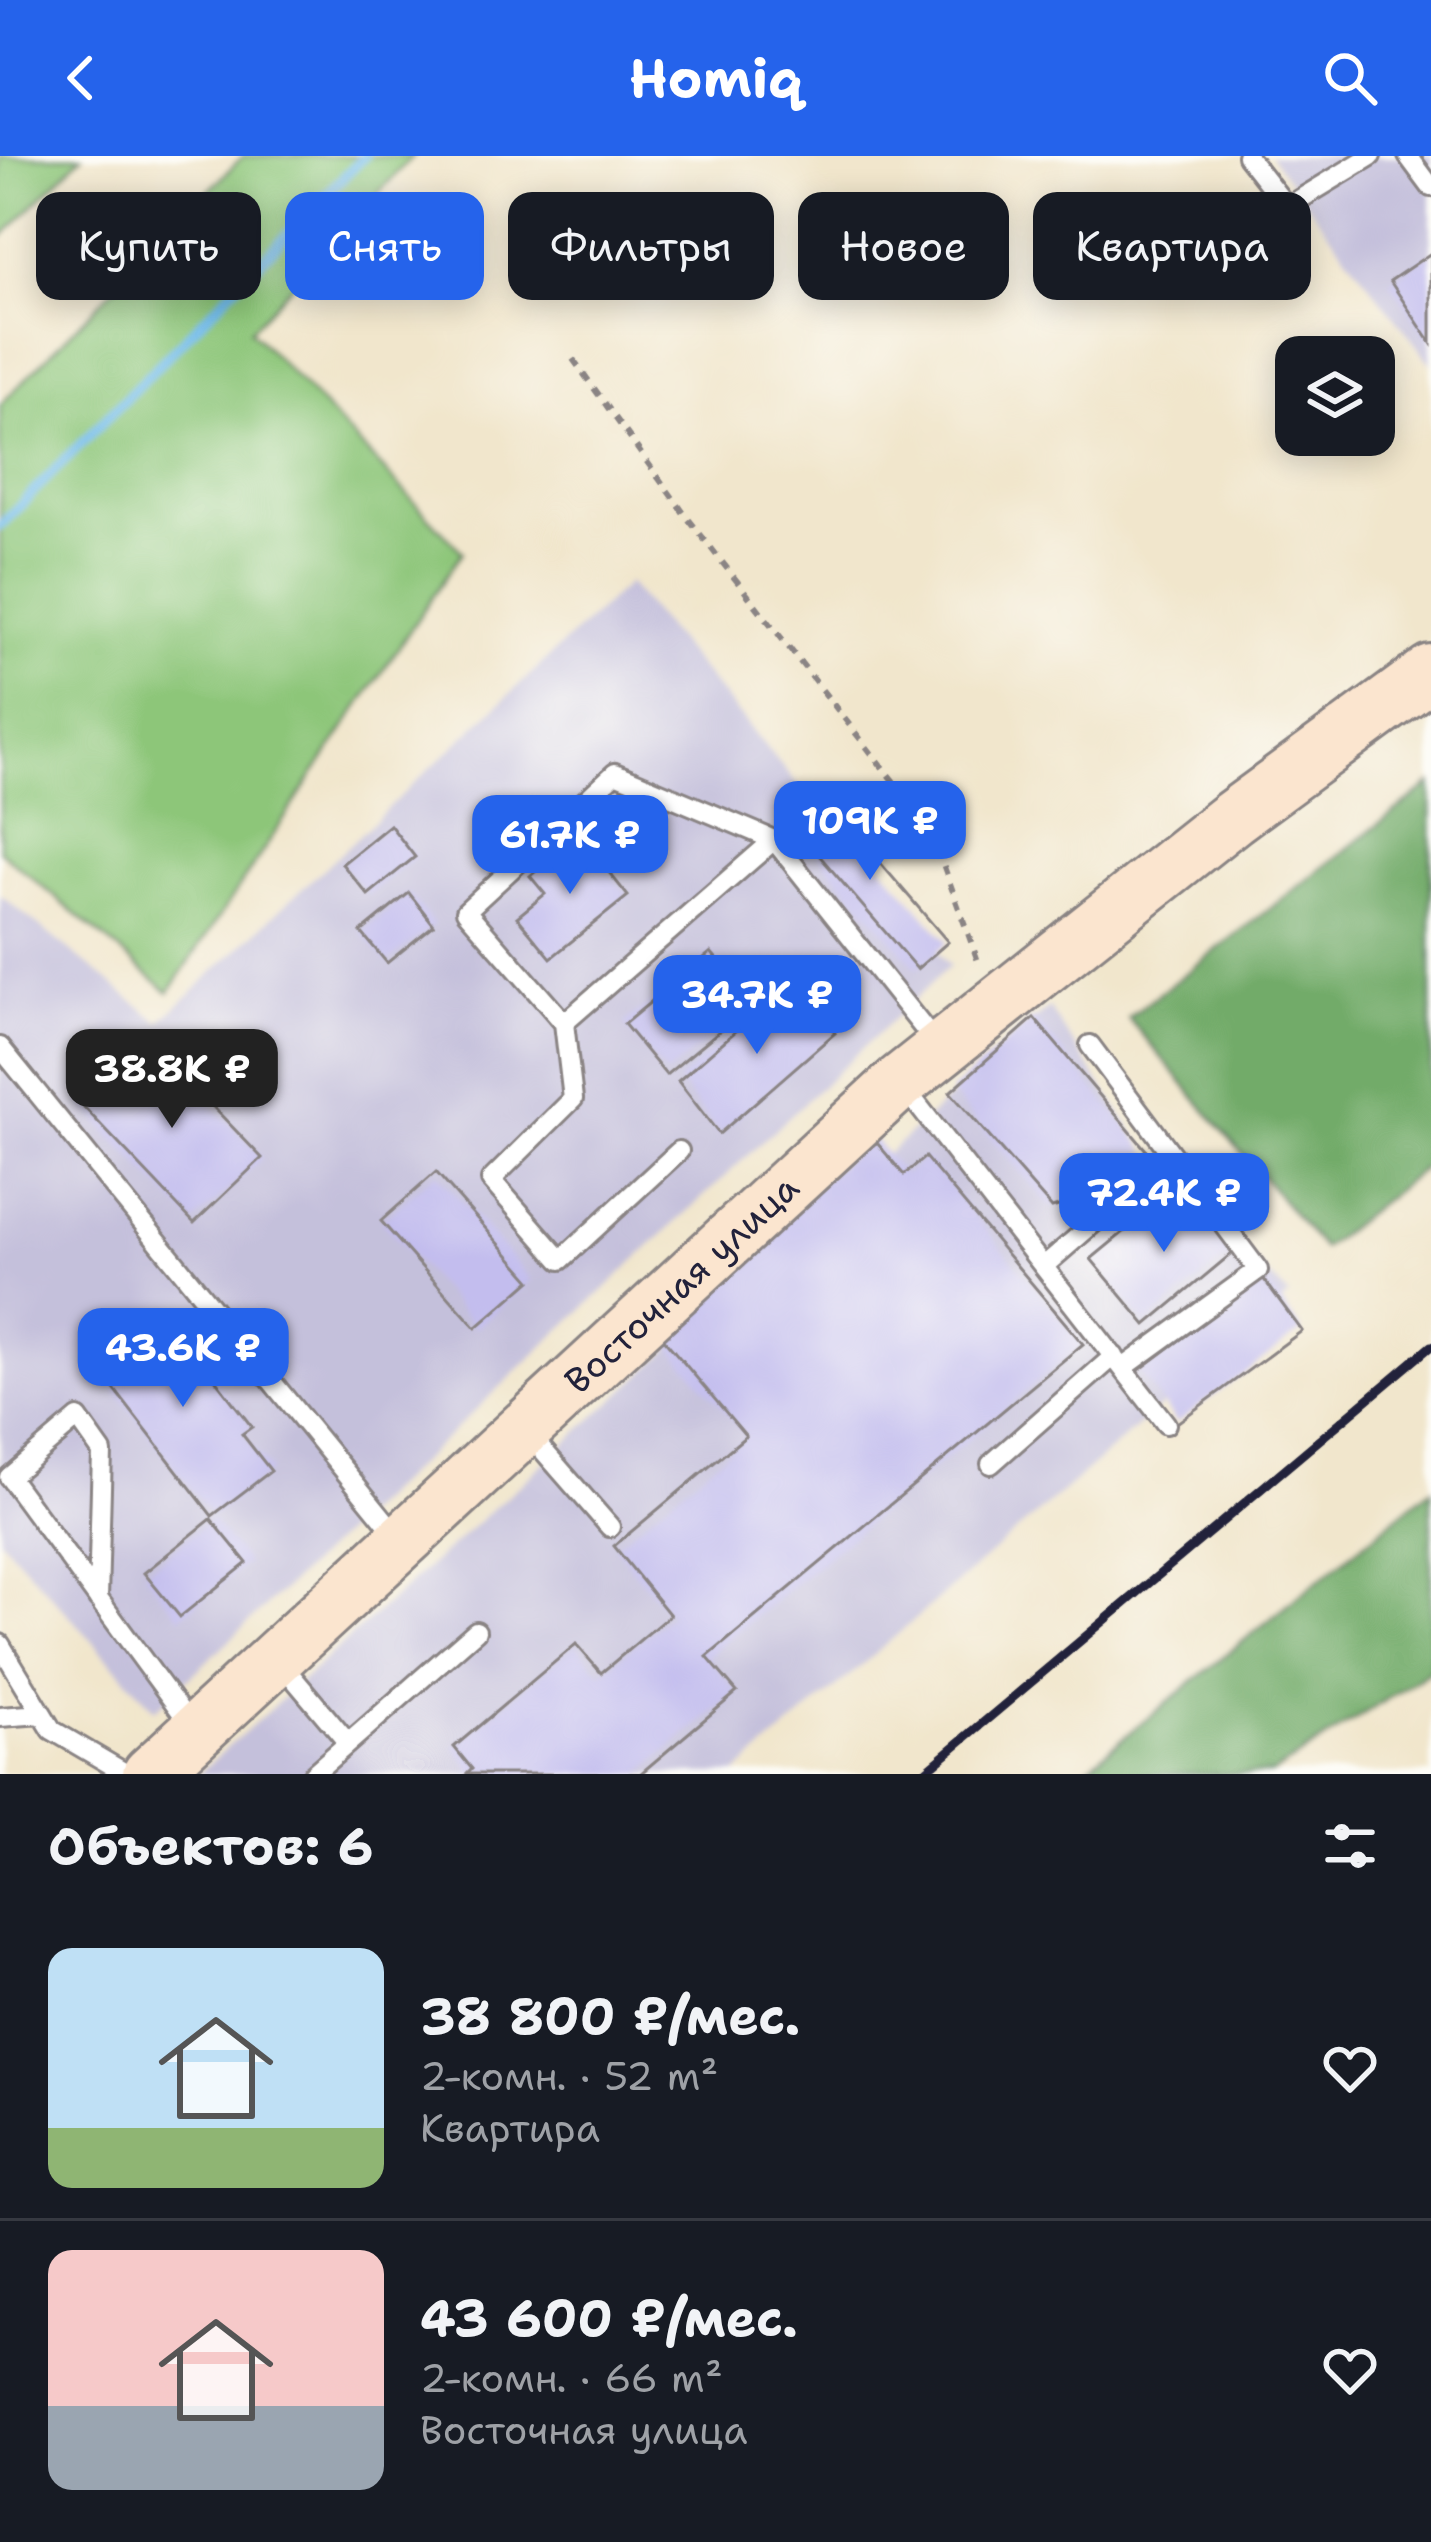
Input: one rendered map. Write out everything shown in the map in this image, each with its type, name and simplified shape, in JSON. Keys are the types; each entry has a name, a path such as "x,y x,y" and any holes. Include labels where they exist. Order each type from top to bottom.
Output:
{"street":[{"name":"Восточная улица","path":"150,1774 921,1066 1232,818 1431,672"}],"lane":[{"path":"1247,156 1287,207 1371,156"},
{"path":"1408,156 1431,187"},
{"path":"679,1151 561,1259 491,1180 573,1100 564,1023 466,911 615,773 775,840 1044,1266 1166,1424"},
{"path":"564,1023 775,840"},
{"path":"991,1463 1119,1362 1258,1270 1090,1045"},
{"path":"0,1047 402,1542"},
{"path":"1044,1266 1171,1156"},
{"path":"98,1599 102,1452 78,1418 9,1477 98,1599 196,1732"},
{"path":"524,1429 610,1527"},
{"path":"313,1774 476,1631"},
{"path":"0,1644 52,1730 127,1774"},
{"path":"276,1658 348,1743"},
{"path":"0,1717 42,1714"}],"path":[{"path":"573,358 686,516 930,828 994,1007"}],"shaded area":[{"path":"1270,156 1431,156 1431,364 1311,209 1311,192 1298,192"},
{"path":"628,583 950,966 155,1710 0,1539 0,895 160,1022"},
{"path":"1049,1008 1146,1150 1289,1296 736,1774 198,1774"}],"green space":[{"path":"0,156 82,156 46,192 36,192 36,203 0,239"},
{"path":"243,156 413,156 379,192 285,192 285,293 250,330 462,552 169,992 0,851 0,405 102,300 261,300 261,192 208,192"},
{"path":"1431,784 1431,1162 1323,1249 1128,1018"},
{"path":"1431,1489 1431,1670 1272,1774 1079,1774"}],"building":[{"path":"1431,253 1431,343 1390,281"},
{"path":"824,797 948,942 917,969 792,824"},
{"path":"390,825 415,857 368,895 342,864"},
{"path":"579,835 628,896 551,958 517,917 545,894 530,876"},
{"path":"409,893 434,925 387,963 361,932"},
{"path":"711,952 753,1003 666,1075 624,1024"},
{"path":"795,980 835,1033 719,1134 678,1081"},
{"path":"1034,1018 1146,1150 1101,1193 1052,1208 950,1092"},
{"path":"149,1040 262,1158 194,1223 81,1104"},
{"path":"872,1137 904,1175 925,1157 1083,1344 707,1657 737,1692 640,1774 467,1774 472,1769 454,1747 576,1644 601,1673 670,1615 614,1546 746,1436 651,1324"},
{"path":"436,1172 531,1280 476,1328 381,1221"},
{"path":"1182,1184 1236,1250 1146,1325 1091,1259"},
{"path":"1263,1278 1302,1331 1177,1423 1138,1371"},
{"path":"159,1307 252,1427 242,1434 271,1471 212,1516 91,1359"},
{"path":"211,1519 247,1563 180,1617 144,1573"}],"waterway":[{"path":"0,526 364,156"}],"railway":[{"path":"922,1774 1431,1346"}]}
